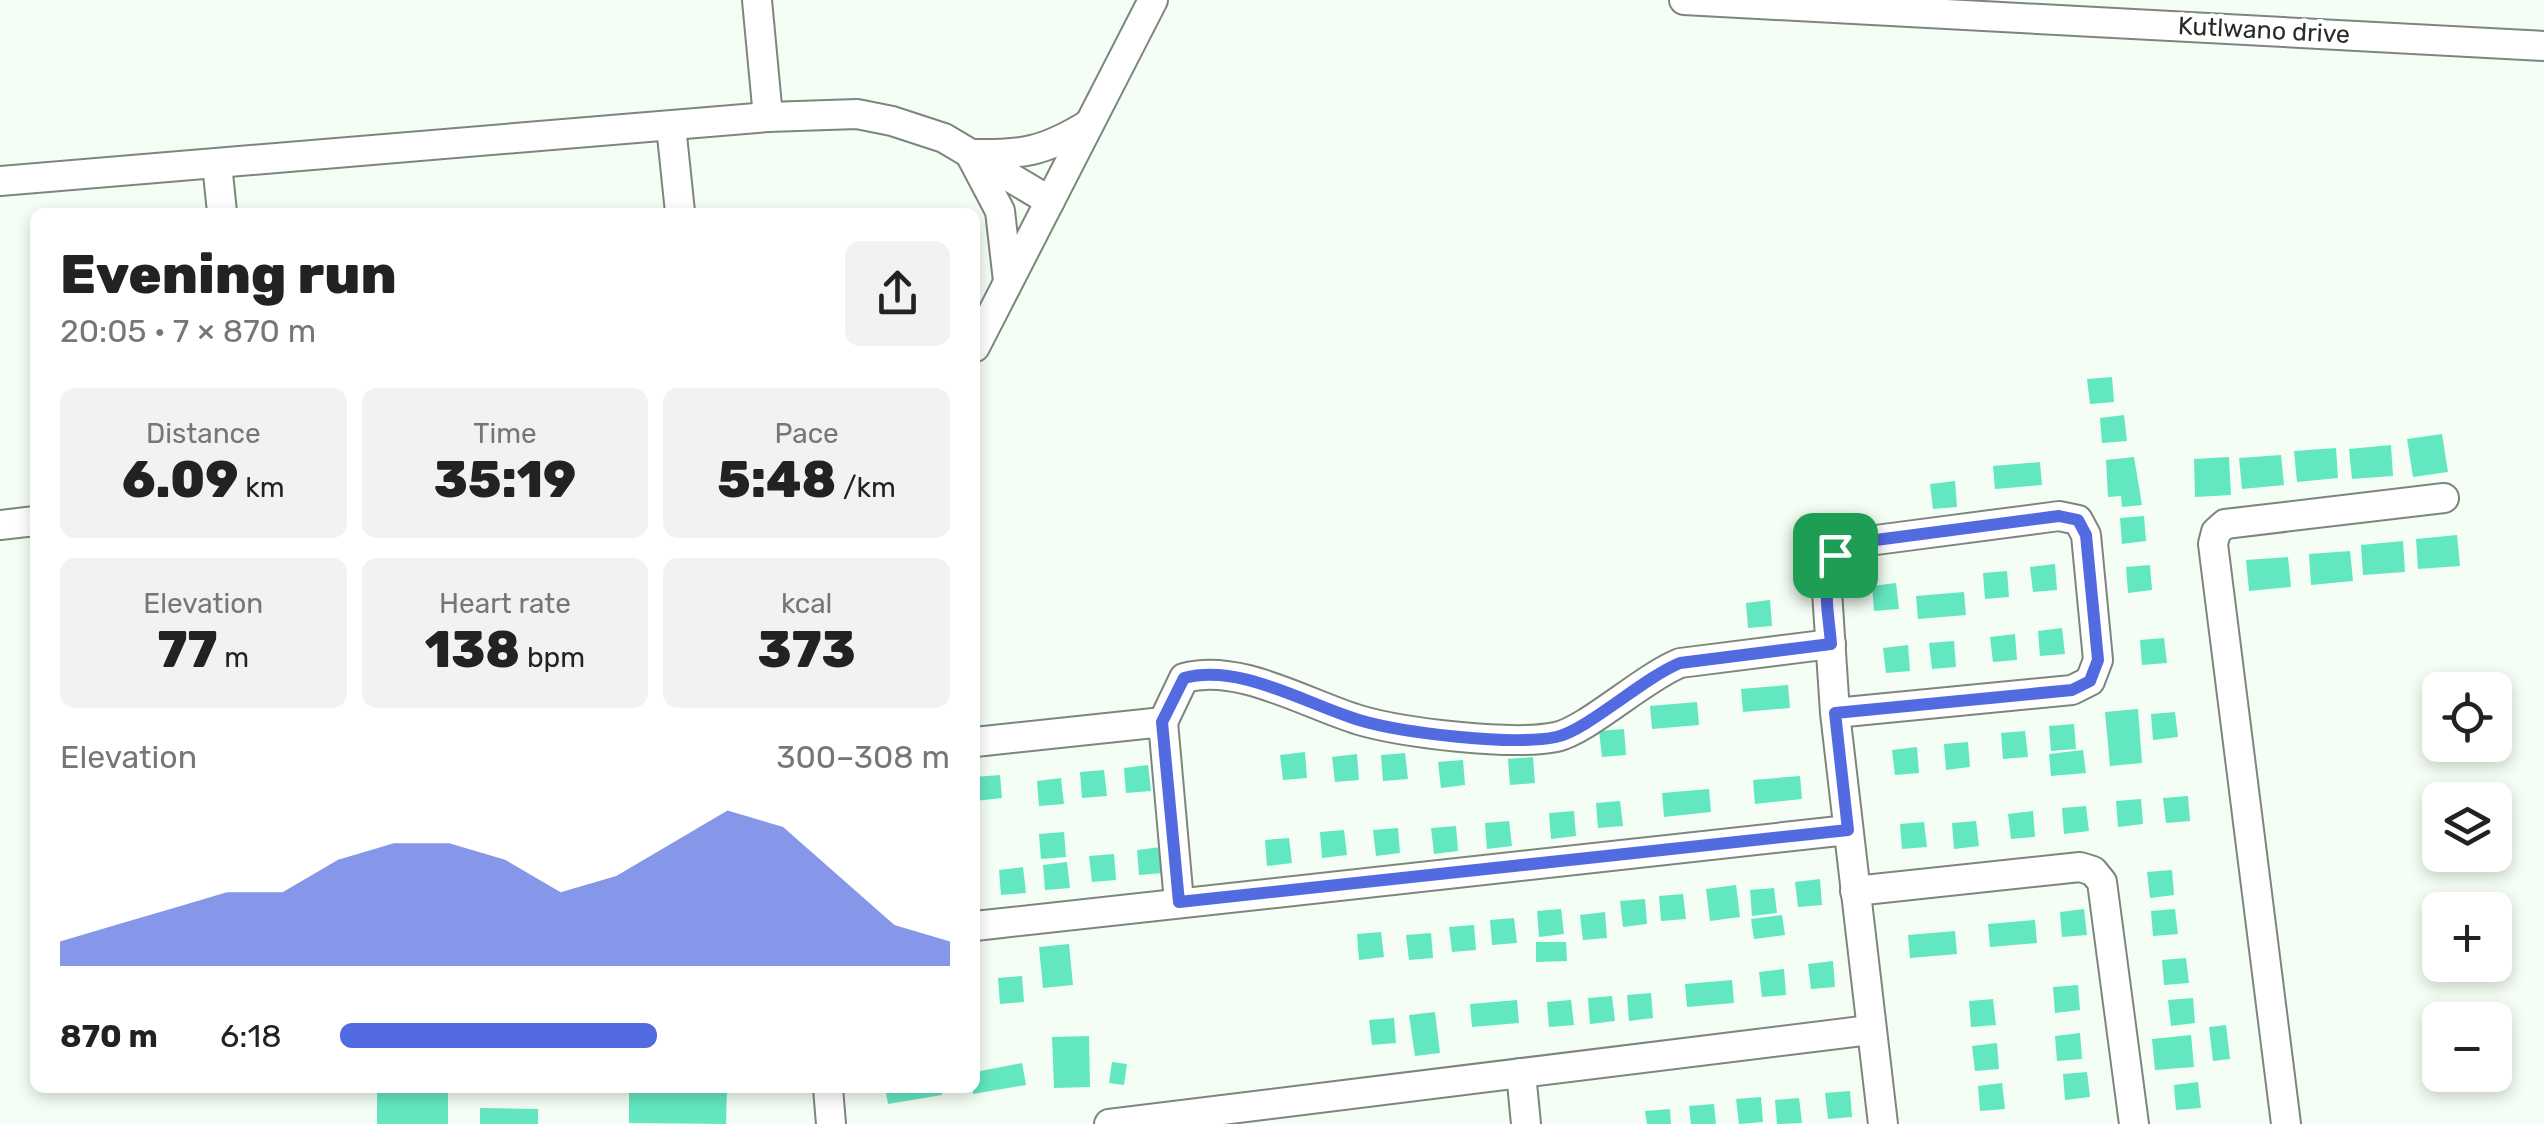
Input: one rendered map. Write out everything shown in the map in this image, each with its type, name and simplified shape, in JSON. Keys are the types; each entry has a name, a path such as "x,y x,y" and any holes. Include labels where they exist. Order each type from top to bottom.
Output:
{"street":[{"path":"757,0 768,117"},
{"path":"980,338 1152,0"},
{"name":"Kutlwano drive","path":"1684,0 2544,46"},
{"path":"0,180 768,117 857,114 944,138 1050,201"},
{"path":"970,154 1019,155 1053,146 1090,123"},
{"path":"671,126 680,208"},
{"path":"970,154 1000,211 1008,283"},
{"path":"217,164 222,208"},
{"path":"2286,1124 2213,544 2216,532 2225,524 2444,498"},
{"path":"1835,713 2072,690 2090,681 2098,660 2086,535 2078,520 2059,516 1853,543 1835,555 1826,576 1835,713 1883,1124"},
{"path":"0,524 30,521"},
{"path":"1179,902 1162,722 1184,678 1202,673 1271,688 1385,726 1522,740 1560,736 1658,672 1680,663 1831,644"},
{"path":"980,741 1162,722"},
{"path":"980,925 1848,830"},
{"path":"1856,891 2080,867 2092,871 2102,882 2134,1124"},
{"path":"1109,1124 1190,1119 1870,1030"},
{"path":"1521,1073 1526,1124"},
{"path":"828,1093 831,1124"}],"building":[{"path":"2112,377 2114,402 2090,404 2087,379"},
{"path":"2124,415 2127,441 2102,443 2100,418"},
{"path":"2442,434 2448,472 2413,477 2407,439"},
{"path":"2391,445 2393,476 2352,479 2349,449"},
{"path":"2336,448 2338,478 2297,482 2294,451"},
{"path":"2281,455 2284,485 2242,489 2239,458"},
{"path":"2134,457 2142,505 2122,507 2121,496 2108,497 2106,460"},
{"path":"2229,457 2231,495 2195,497 2194,459"},
{"path":"2040,462 2042,485 1995,489 1993,466"},
{"path":"1955,481 1957,507 1933,509 1930,484"},
{"path":"2144,516 2146,541 2122,544 2120,518"},
{"path":"2457,535 2460,566 2418,569 2416,539"},
{"path":"2403,541 2405,572 2363,575 2361,545"},
{"path":"2350,551 2353,581 2311,585 2309,554"},
{"path":"2288,557 2291,587 2249,591 2246,560"},
{"path":"2055,564 2057,590 2033,592 2030,567"},
{"path":"2150,565 2152,590 2128,593 2126,567"},
{"path":"2007,571 2009,597 1985,599 1983,573"},
{"path":"1896,583 1899,609 1874,611 1872,586"},
{"path":"1964,592 1966,615 1918,619 1916,596"},
{"path":"1770,600 1772,626 1748,628 1746,603"},
{"path":"2062,628 2065,654 2040,656 2038,631"},
{"path":"2015,634 2017,660 1993,662 1990,637"},
{"path":"2164,638 2167,663 2142,665 2140,640"},
{"path":"1954,641 1956,667 1932,669 1929,643"},
{"path":"1908,645 1910,671 1886,673 1883,648"},
{"path":"1788,685 1790,708 1743,712 1741,689"},
{"path":"1697,702 1699,725 1652,729 1650,706"},
{"path":"2138,709 2142,763 2110,766 2105,712"},
{"path":"2175,712 2178,737 2153,740 2151,714"},
{"path":"2074,724 2076,749 2051,751 2049,726"},
{"path":"1624,729 1626,755 1602,757 1599,731"},
{"path":"2025,731 2028,757 2003,759 2001,733"},
{"path":"1968,742 1970,767 1946,770 1944,744"},
{"path":"1917,747 1919,773 1895,775 1892,750"},
{"path":"2083,750 2086,773 2051,776 2049,754"},
{"path":"1305,752 1307,778 1283,780 1280,755"},
{"path":"1405,753 1408,779 1383,781 1381,755"},
{"path":"1357,754 1359,780 1335,782 1332,757"},
{"path":"1533,757 1535,783 1510,785 1508,759"},
{"path":"1463,760 1465,785 1441,788 1438,762"},
{"path":"1148,765 1151,791 1126,793 1124,768"},
{"path":"1104,770 1107,796 1082,798 1080,772"},
{"path":"1000,775 1002,798 980,800 980,777"},
{"path":"1800,776 1802,799 1755,804 1753,780"},
{"path":"1061,778 1064,804 1039,806 1037,781"},
{"path":"1709,789 1711,812 1664,817 1662,793"},
{"path":"2188,796 2190,821 2166,823 2163,798"},
{"path":"2141,799 2143,824 2118,827 2116,801"},
{"path":"1620,801 1623,826 1598,828 1596,803"},
{"path":"2086,806 2089,831 2064,834 2062,808"},
{"path":"1574,811 1576,836 1551,839 1549,813"},
{"path":"2033,811 2035,837 2011,839 2008,814"},
{"path":"1509,821 1512,846 1487,849 1485,823"},
{"path":"1976,821 1979,846 1954,849 1952,823"},
{"path":"1924,822 1927,847 1902,849 1900,824"},
{"path":"1456,826 1458,851 1434,854 1431,828"},
{"path":"1398,828 1400,853 1376,856 1373,830"},
{"path":"1344,830 1347,855 1322,858 1320,832"},
{"path":"1064,832 1066,857 1041,859 1039,834"},
{"path":"1289,838 1292,863 1267,866 1265,840"},
{"path":"1161,847 1164,873 1139,875 1137,850"},
{"path":"1114,854 1116,880 1092,882 1089,856"},
{"path":"1067,862 1070,888 1045,890 1043,865"},
{"path":"1023,867 1026,893 1001,895 999,870"},
{"path":"2172,870 2174,895 2150,898 2147,872"},
{"path":"1820,879 1822,905 1798,907 1795,882"},
{"path":"1736,885 1740,917 1710,921 1706,889"},
{"path":"1774,888 1777,913 1752,916 1750,890"},
{"path":"1683,894 1686,919 1661,921 1659,896"},
{"path":"1645,899 1647,924 1623,927 1620,901"},
{"path":"1561,909 1564,934 1539,937 1537,911"},
{"path":"2084,909 2087,935 2062,937 2060,912"},
{"path":"2175,909 2178,934 2153,936 2151,911"},
{"path":"1605,912 1607,938 1583,940 1580,915"},
{"path":"1782,915 1785,935 1754,939 1751,919"},
{"path":"1514,918 1517,943 1492,945 1490,920"},
{"path":"2035,920 2037,943 1990,947 1988,924"},
{"path":"1474,925 1476,950 1452,952 1449,927"},
{"path":"1955,931 1957,954 1910,958 1908,935"},
{"path":"1381,932 1384,957 1359,960 1357,934"},
{"path":"1431,933 1433,958 1409,960 1406,935"},
{"path":"1536,942 1566,942 1567,961 1536,962"},
{"path":"1069,944 1073,985 1043,988 1039,947"},
{"path":"2186,958 2189,983 2164,985 2162,960"},
{"path":"1833,961 1835,987 1811,989 1808,964"},
{"path":"1784,969 1786,995 1762,997 1759,972"},
{"path":"1022,976 1024,1002 1000,1004 998,978"},
{"path":"1732,980 1734,1003 1687,1007 1685,984"},
{"path":"2078,985 2080,1010 2055,1013 2053,987"},
{"path":"1651,993 1653,1018 1629,1021 1627,995"},
{"path":"1612,996 1615,1021 1590,1024 1588,998"},
{"path":"2193,998 2195,1023 2171,1026 2168,1000"},
{"path":"1993,999 1996,1025 1971,1027 1969,1001"},
{"path":"1517,1000 1519,1023 1472,1027 1470,1004"},
{"path":"1571,1000 1574,1025 1549,1027 1547,1002"},
{"path":"1435,1012 1440,1053 1415,1056 1409,1015"},
{"path":"1394,1018 1396,1043 1372,1045 1369,1020"},
{"path":"2226,1025 2230,1059 2213,1061 2209,1027"},
{"path":"2080,1033 2082,1059 2057,1061 2055,1036"},
{"path":"2191,1035 2194,1067 2155,1070 2152,1039"},
{"path":"1089,1036 1090,1087 1054,1088 1052,1037"},
{"path":"1997,1043 1999,1069 1975,1071 1972,1046"},
{"path":"1112,1062 1127,1064 1124,1085 1109,1083"},
{"path":"1022,1063 1026,1085 980,1093 980,1071"},
{"path":"2087,1072 2090,1097 2065,1100 2063,1074"},
{"path":"2198,1082 2201,1108 2176,1110 2174,1085"},
{"path":"2002,1083 2005,1109 1980,1111 1978,1086"},
{"path":"1850,1091 1852,1117 1828,1119 1825,1093"},
{"path":"377,1093 448,1093 448,1124 377,1124"},
{"path":"629,1093 727,1093 726,1124 629,1123"},
{"path":"886,1093 942,1093 942,1095 888,1104"},
{"path":"1761,1097 1763,1122 1739,1124 1736,1099"},
{"path":"1799,1098 1802,1123 1777,1124 1775,1100"},
{"path":"1714,1104 1716,1124 1691,1124 1689,1106"},
{"path":"480,1108 538,1109 538,1124 480,1124"},
{"path":"1670,1109 1671,1124 1647,1124 1645,1111"}],"route":[{"path":"2059,516 2078,520 2086,535 2098,660 2090,681 2072,690 1835,713 1848,830 1179,902 1162,722 1184,678 1202,673 1271,688 1385,726 1522,740 1560,736 1658,672 1680,663 1831,644 1826,576 1835,555 1853,543 2059,516"}]}
